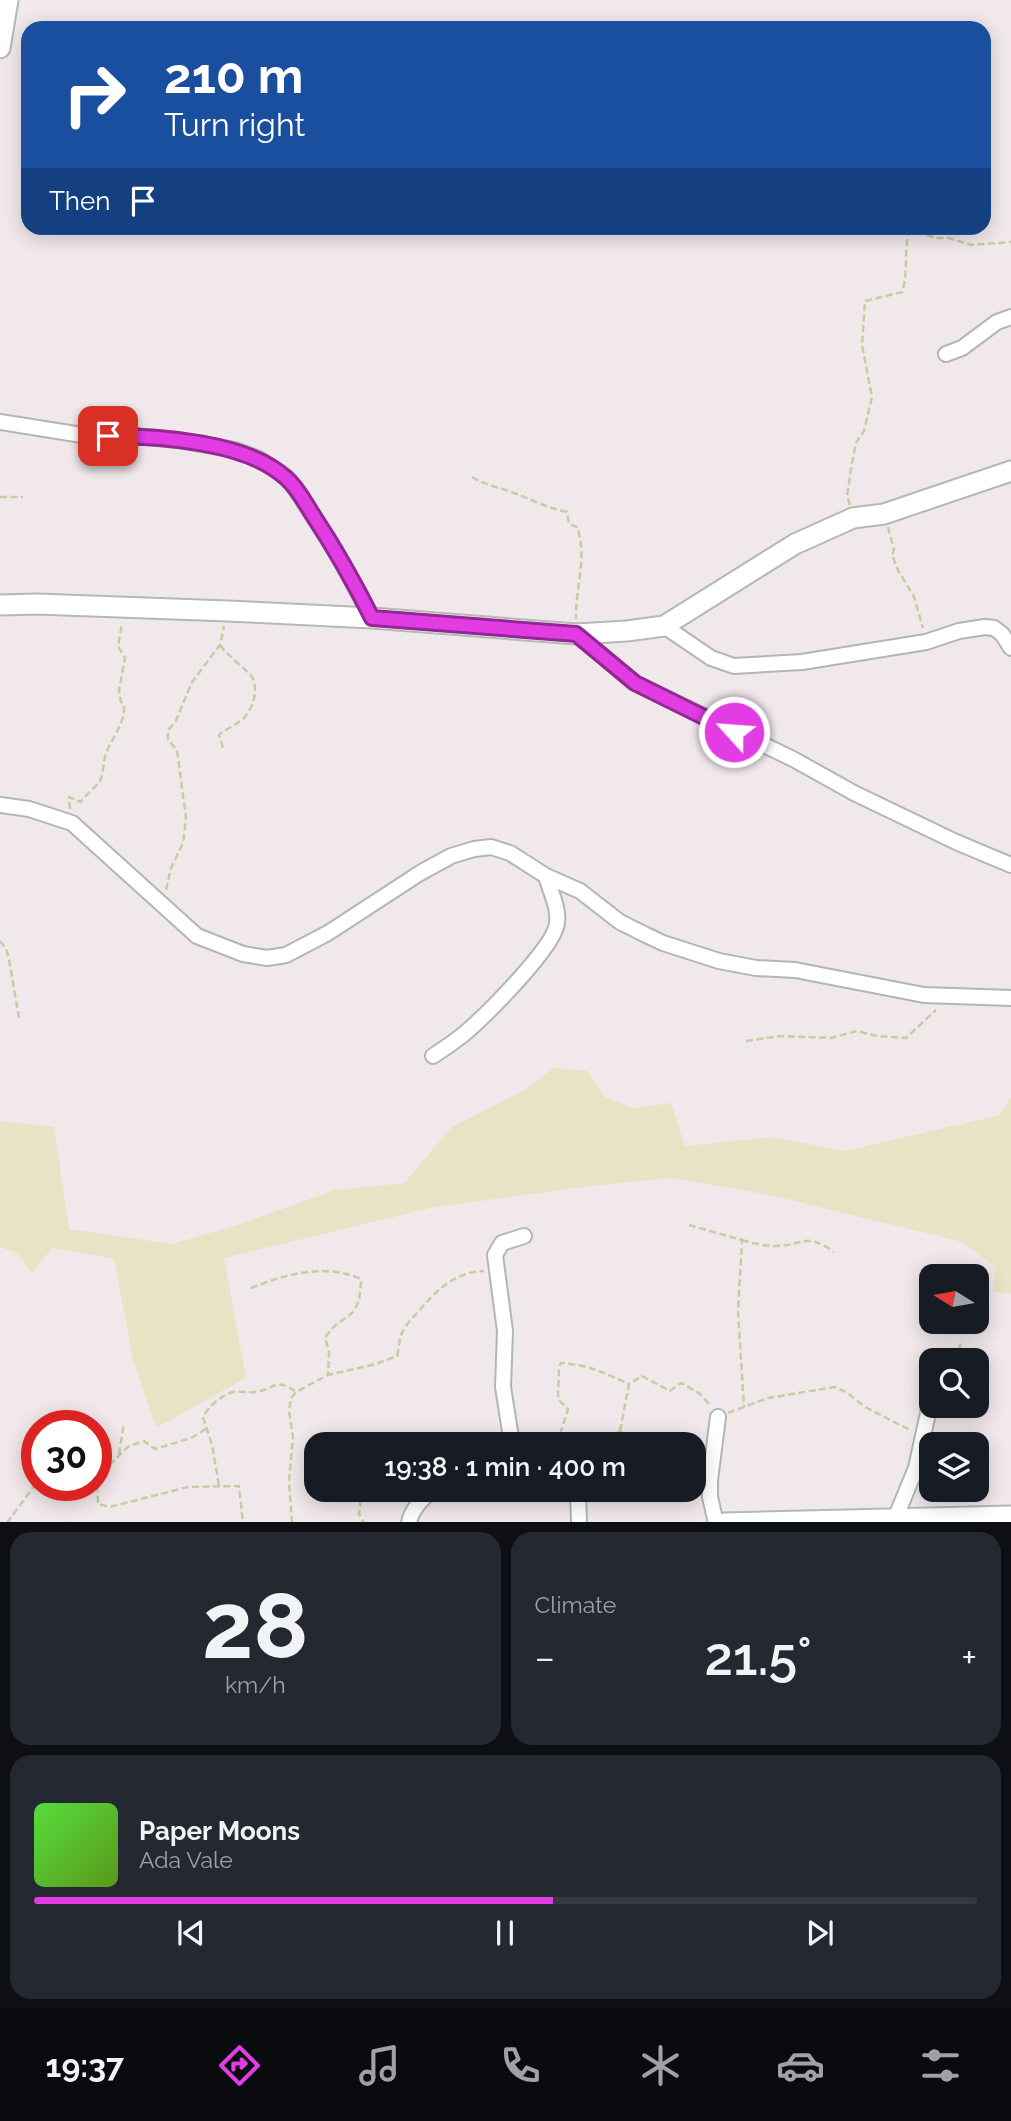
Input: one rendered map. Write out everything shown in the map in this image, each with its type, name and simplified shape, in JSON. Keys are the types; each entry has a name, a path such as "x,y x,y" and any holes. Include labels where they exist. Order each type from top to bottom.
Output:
{"main road":[{"path":"0,48 8,0"},
{"path":"0,605 125,607 372,618 576,634 664,626 795,544 853,518 884,514 1011,471"},
{"path":"723,1522 1011,1516"}],"street":[{"path":"946,354 962,348 997,322 1011,317"},
{"path":"0,422 82,435 178,440 235,450 260,459 286,477 295,488 335,550 372,618"},
{"path":"664,626 711,657 734,666 802,662 926,642 959,631 985,627 993,628 1002,634 1011,648"},
{"path":"576,634 635,683 793,759 854,793 1011,865"},
{"path":"0,805 29,809 72,823 197,936 243,954 267,958 286,955 328,933 451,856 491,847 509,853 546,876 580,891 620,922 646,936 719,961 756,968 795,970 923,995 1011,998"},
{"path":"433,1056 474,1025 520,978 552,939 557,926 557,911 546,876"},
{"path":"510,1432 503,1387 505,1331 495,1255 502,1243 524,1236"},
{"path":"716,1522 710,1497 710,1480 719,1417"},
{"path":"895,1519 919,1455"},
{"path":"397,1522 410,1518 422,1502"},
{"path":"578,1502 579,1522"}],"path":[{"path":"853,518 847,495 851,469 856,443 864,430 873,397 862,345 865,301 902,292 905,283 905,242 908,235"},
{"path":"928,235 949,238 971,246 1011,242"},
{"path":"472,477 485,485 551,509 567,512 569,524 577,527 582,540 580,586 575,606 576,634"},
{"path":"0,497 23,497"},
{"path":"884,514 893,544 892,555 914,597 926,642"},
{"path":"72,823 69,797 81,802 98,784 103,775 105,755 125,716 119,690 125,658 118,646 125,607"},
{"path":"163,907 171,868 183,843 186,818 177,750 168,740 168,730 175,723 199,669 220,645 228,611"},
{"path":"220,645 229,657 252,676 255,692 253,706 243,718 219,735 224,751"},
{"path":"0,941 9,958 19,1018"},
{"path":"746,1041 781,1036 831,1038 857,1031 877,1036 906,1038 950,995"},
{"path":"689,1225 741,1240 776,1246 810,1240 834,1252"},
{"path":"741,1240 738,1312 744,1407"},
{"path":"251,1289 280,1276 329,1270 345,1271 361,1279 361,1294 356,1311 332,1326 326,1338 329,1351 328,1375"},
{"path":"292,1522 289,1481 293,1437 289,1411 291,1398 296,1392 328,1375 376,1364 397,1356 404,1329 425,1301 457,1276 498,1270"},
{"path":"959,1348 962,1340"},
{"path":"561,1432 568,1409 558,1399 561,1363 604,1371 629,1384"},
{"path":"620,1432 629,1384 642,1376 670,1391 681,1383 699,1394 719,1417 768,1398 835,1387 865,1407 919,1435"},
{"path":"219,1485 212,1445 203,1417 208,1408 233,1392 258,1392 276,1384 284,1384 296,1392"},
{"path":"119,1457 124,1423"},
{"path":"206,1429 191,1438 155,1449 144,1441 129,1446 106,1468 97,1481 98,1504 110,1507 188,1487 239,1486 243,1522"},
{"path":"6,1522 22,1501"},
{"path":"360,1502 359,1514 364,1522"}],"shaded area":[{"path":"554,1068 588,1071 603,1096 633,1108 671,1103 685,1146 772,1137 845,1151 1000,1115 1011,1096 1011,1294 993,1291 996,1267 962,1242 770,1195 670,1178 435,1207 224,1258 246,1378 156,1428 133,1359 114,1259 52,1248 32,1273 17,1253 0,1247 0,1121 54,1127 69,1229 172,1244 240,1224 335,1190 404,1183 452,1127 525,1090"}],"route":[{"path":"108,436 178,440 235,450 260,459 286,477 295,488 335,550 372,618 576,634 635,683 734,732"}]}
